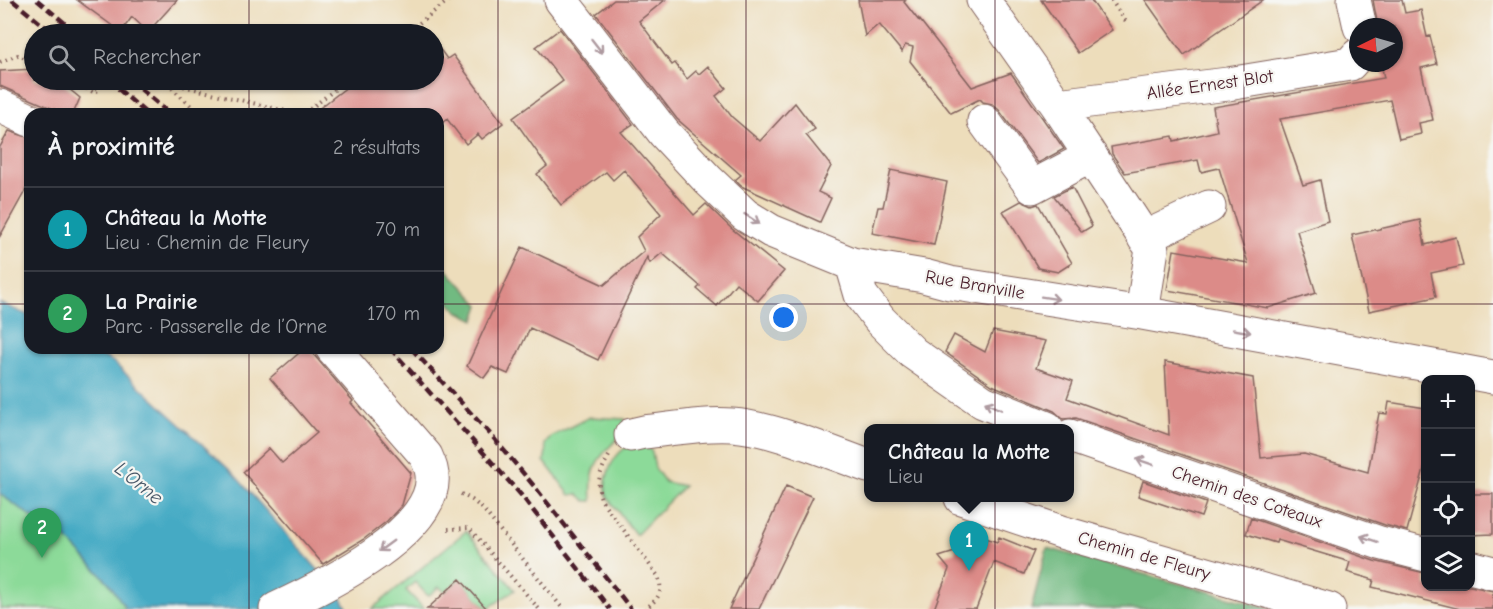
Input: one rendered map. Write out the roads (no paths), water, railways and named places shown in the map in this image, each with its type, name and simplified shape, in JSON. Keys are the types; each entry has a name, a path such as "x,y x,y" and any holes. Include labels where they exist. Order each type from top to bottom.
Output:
{"street":[{"name":"Rue Branville","path":"561,0 664,133 745,215 771,231 852,264 924,276 950,283 1142,312 1493,377"},
{"path":"983,0 1058,105 1152,249 1142,312"},
{"path":"1354,0 1358,18"},
{"name":"Allée Ernest Blot","path":"1058,105 1228,84 1349,64"},
{"path":"0,105 24,117"},
{"path":"984,121 1032,187 1094,161"},
{"path":"1070,183 1094,161"},
{"path":"1144,238 1209,207"},
{"path":"852,264 861,295 879,320 913,353 983,402 1035,424"},
{"path":"276,609 336,580 394,541 425,504 432,485 432,470 426,456 337,354"},
{"path":"631,435 732,425 757,429 864,465"},
{"name":"Chemin des Coteaux","path":"1074,437 1380,543 1421,554"},
{"name":"Chemin de Fleury","path":"973,502 1061,532 1329,609"},
{"path":"1475,568 1493,573"}],"water":[{"name":"L'Orne","path":"0,303 24,313 24,354 99,354 112,361 233,473 319,571 333,582 348,609 126,609 109,583 62,534 35,519 0,494"}],"railway":[{"path":"12,0 42,24"},
{"path":"37,0 66,24"},
{"path":"119,90 140,108"},
{"path":"142,90 163,108"},
{"path":"395,354 521,495 610,609"},
{"path":"417,354 534,486 631,609"}],"place":[{"name":"La Prairie","path":"42,558"},
{"name":"Château la Motte","path":"969,571"}]}
